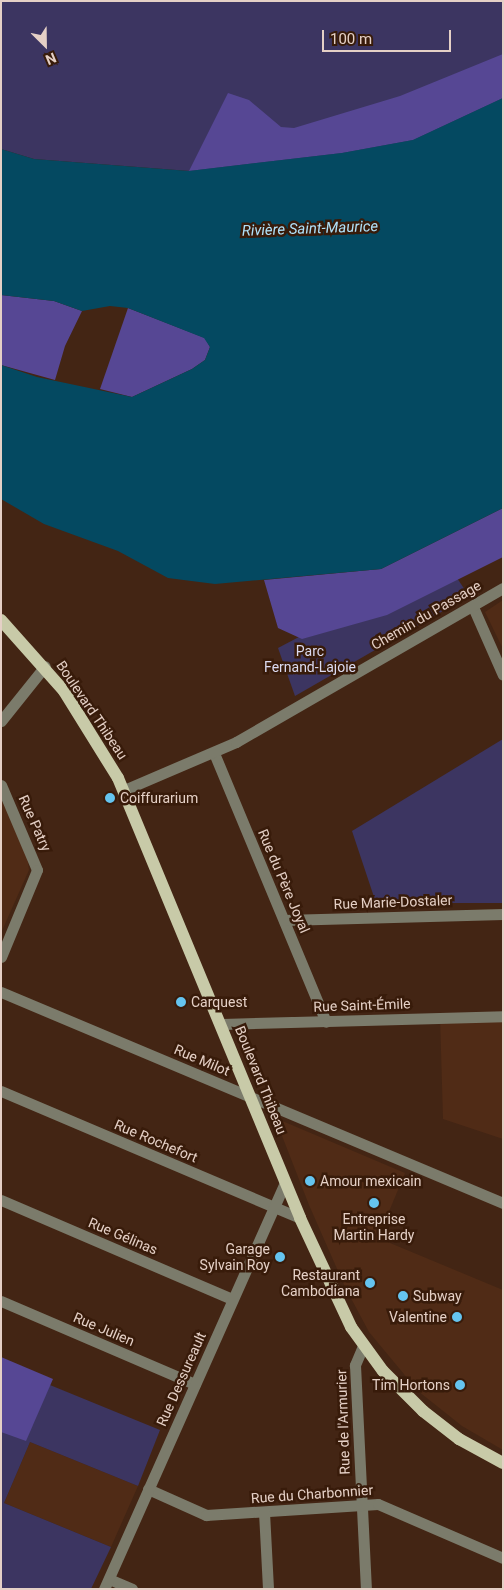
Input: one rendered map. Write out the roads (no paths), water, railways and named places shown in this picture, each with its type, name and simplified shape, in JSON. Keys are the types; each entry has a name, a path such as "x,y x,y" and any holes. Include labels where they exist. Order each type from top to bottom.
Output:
{"main road":[{"name":"Boulevard Thibeau","path":"1,620 44,666 93,734 124,790 222,1024 285,1182 338,1304 363,1346 389,1378 427,1414 469,1445 503,1464"}],"street":[{"name":"Chemin du Passage","path":"124,790 214,752 473,607 503,588"},
{"path":"473,607 503,676"},
{"path":"1,721 44,666"},
{"name":"Rue du Père Joyal","path":"214,752 326,1022"},
{"name":"Rue Patry","path":"1,785 38,870 1,957"},
{"name":"Rue Marie-Dostaler","path":"284,920 503,914"},
{"name":"Rue Milot","path":"1,992 503,1203"},
{"name":"Rue Saint-Émile","path":"222,1024 503,1016"},
{"name":"Rue Rochefort","path":"1,1091 300,1218"},
{"name":"Rue Dessureault","path":"106,1584 285,1182"},
{"name":"Rue Gélinas","path":"1,1200 232,1299"},
{"name":"Rue Julien","path":"1,1301 195,1384"},
{"name":"Rue de l'Armurier","path":"363,1346 355,1365 366,1589"},
{"name":"Rue du Charbonnier","path":"148,1489 203,1515 361,1505 385,1506 503,1558"},
{"path":"264,1512 268,1589"},
{"path":"106,1584 132,1589"}],"water":[{"name":"Rivière Saint-Maurice","path":"503,98 503,508 381,569 215,584 168,578 118,551 44,524 1,499 1,365 37,377 132,397 192,369 205,360 210,347 204,338 128,308 110,306 82,311 54,301 1,295 1,149 34,159 189,171 342,153 413,140"}],"place":[{"name":"Coiffurarium","path":"110,798"},
{"name":"Carquest","path":"181,1002"},
{"name":"Amour mexicain","path":"310,1181"},
{"name":"Entreprise Martin Hardy","path":"374,1203"},
{"name":"Garage Sylvain Roy","path":"280,1257"},
{"name":"Restaurant Cambodiana","path":"370,1283"},
{"name":"Subway","path":"403,1296"},
{"name":"Valentine","path":"457,1317"},
{"name":"Tim Hortons","path":"460,1385"}],"park label":[{"name":"Parc Fernand-Lajoie","path":"310,660"}]}
